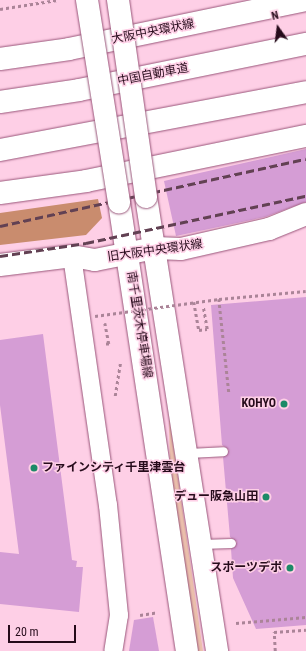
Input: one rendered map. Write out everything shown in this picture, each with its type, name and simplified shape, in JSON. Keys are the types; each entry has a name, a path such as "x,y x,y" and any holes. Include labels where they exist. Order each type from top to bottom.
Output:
{"main road":[{"name":"南千里茨木停車場線","path":"86,0 119,202 187,651"},
{"path":"118,0 146,197 188,453 217,651"},
{"name":"大阪中央環状線","path":"0,59 70,48 306,0"},
{"name":"中国自動車道","path":"0,102 79,90 306,44"},
{"path":"0,150 306,92"},
{"path":"0,193 86,181 306,136"},
{"name":"旧大阪中央環状線","path":"0,265 72,256 95,260 155,248 181,249 262,230 306,214"}],"street":[{"path":"72,256 108,505 118,599 119,615 113,651"}],"lane":[{"path":"188,453 223,451"},
{"path":"201,544 231,544"}],"path":[{"path":"0,9 57,0"},
{"path":"95,316 219,299 306,291"},
{"path":"219,299 229,393"},
{"path":"194,302 199,330 207,329 203,307"},
{"path":"114,399 118,370 123,356"},
{"path":"138,608 140,616 160,612"},
{"path":"236,623 306,617"},
{"path":"275,651 274,632 306,630"}],"shaded area":[{"path":"98,199 102,218 86,235 0,245 0,213"},
{"path":"169,415 203,651 196,651 170,477"}],"building":[{"path":"306,149 306,202 265,217 176,236 164,181"},
{"name":"デュー阪急山田","path":"306,297 306,625 256,629 233,578 231,549 237,542 230,537 223,457 229,450 222,445 211,305"},
{"name":"ファインシティ千里津雲台","path":"43,334 72,560 77,561 76,567 83,567 79,612 0,604 0,552 19,554 0,405 0,340"},
{"path":"153,617 159,651 129,651 134,620"}],"railway":[{"path":"0,226 306,159"},
{"path":"0,256 86,243 306,196"}],"place":[{"name":"KOHYO","path":"284,404"},
{"name":"ファインシティ千里津雲台","path":"34,468"},
{"name":"デュー阪急山田","path":"266,497"},
{"name":"スポーツデポ","path":"290,568"}]}
